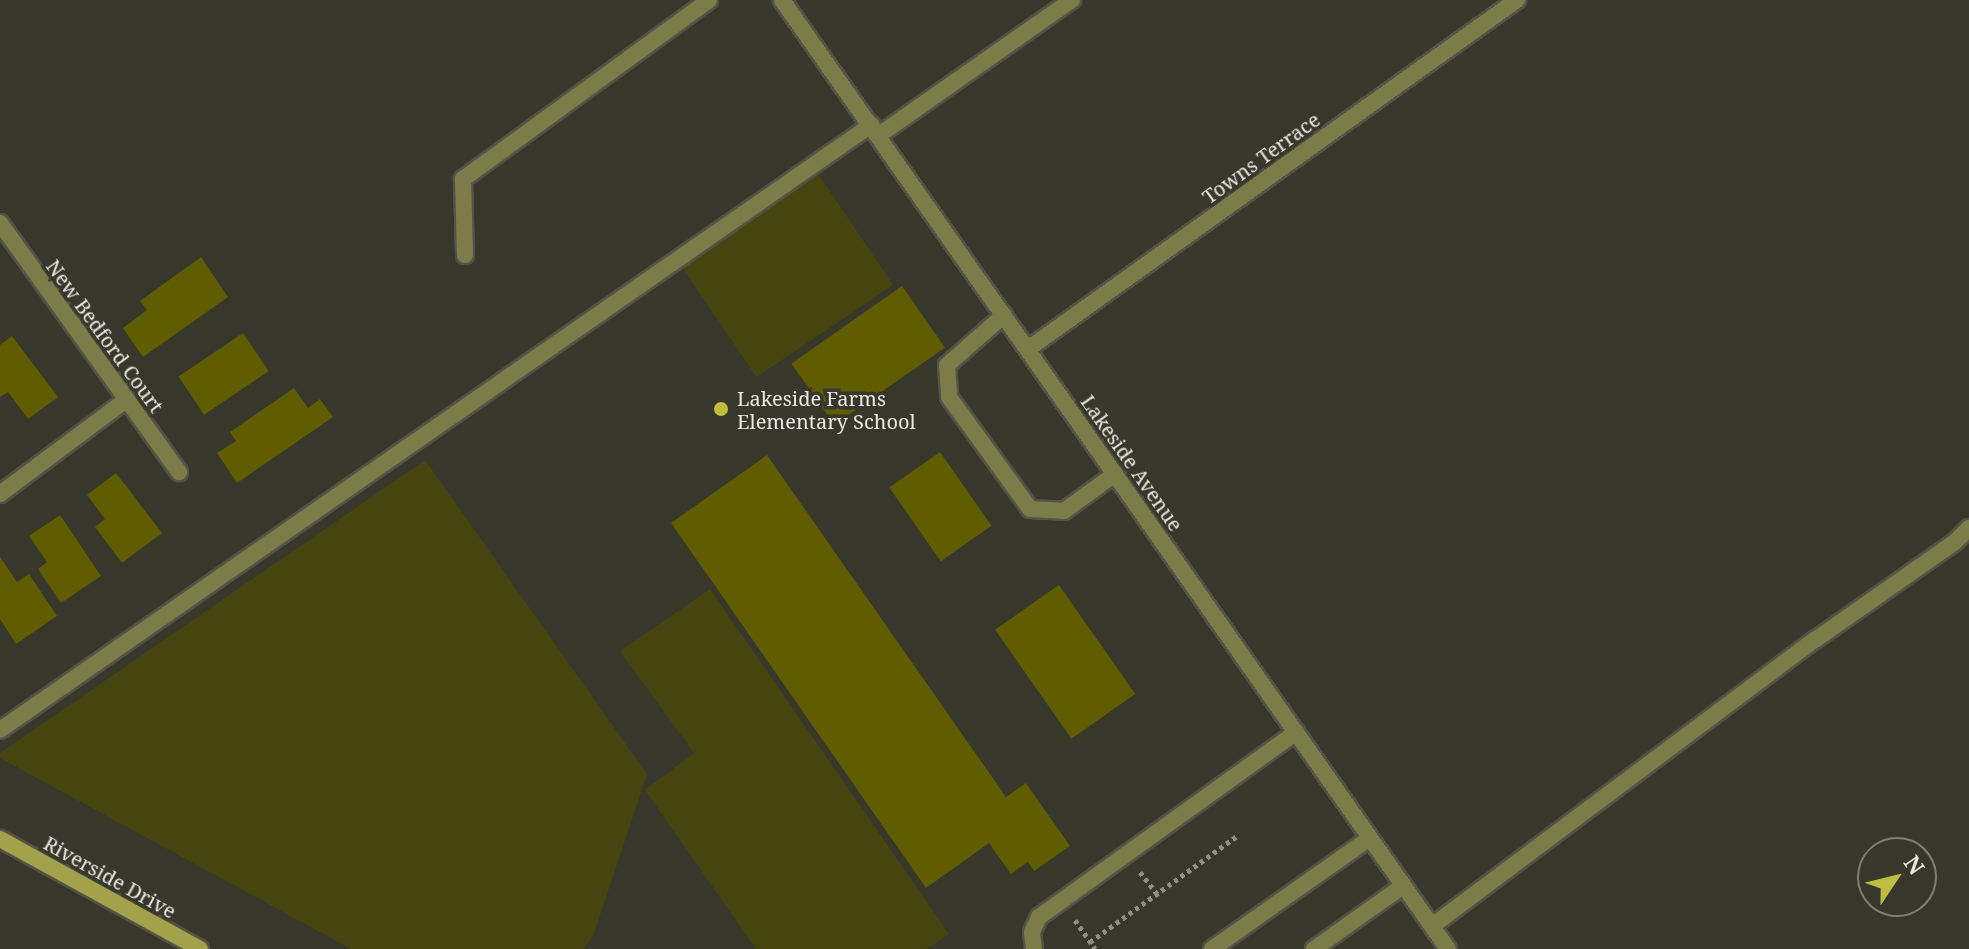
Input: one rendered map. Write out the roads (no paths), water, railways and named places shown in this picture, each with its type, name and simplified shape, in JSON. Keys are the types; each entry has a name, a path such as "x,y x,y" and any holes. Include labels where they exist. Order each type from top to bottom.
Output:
{"main road":[{"name":"Riverside Drive","path":"0,839 200,949"}],"street":[{"path":"465,255 463,179 709,0"},
{"name":"Lakeside Avenue","path":"782,0 1448,949"},
{"path":"0,730 875,130 1072,0"},
{"name":"Towns Terrace","path":"1028,349 1517,0"},
{"name":"New Bedford Court","path":"0,223 179,472"},
{"path":"1004,315 947,365 949,397 1030,509 1064,511 1115,474"},
{"path":"0,494 126,400"},
{"path":"1432,926 1815,640 1955,542 1969,528"},
{"path":"1034,949 1032,932 1039,917 1296,732"},
{"path":"1212,949 1370,838"},
{"path":"1314,949 1403,886"}],"place":[{"name":"Lakeside Farms Elementary School","path":"721,409"}]}
